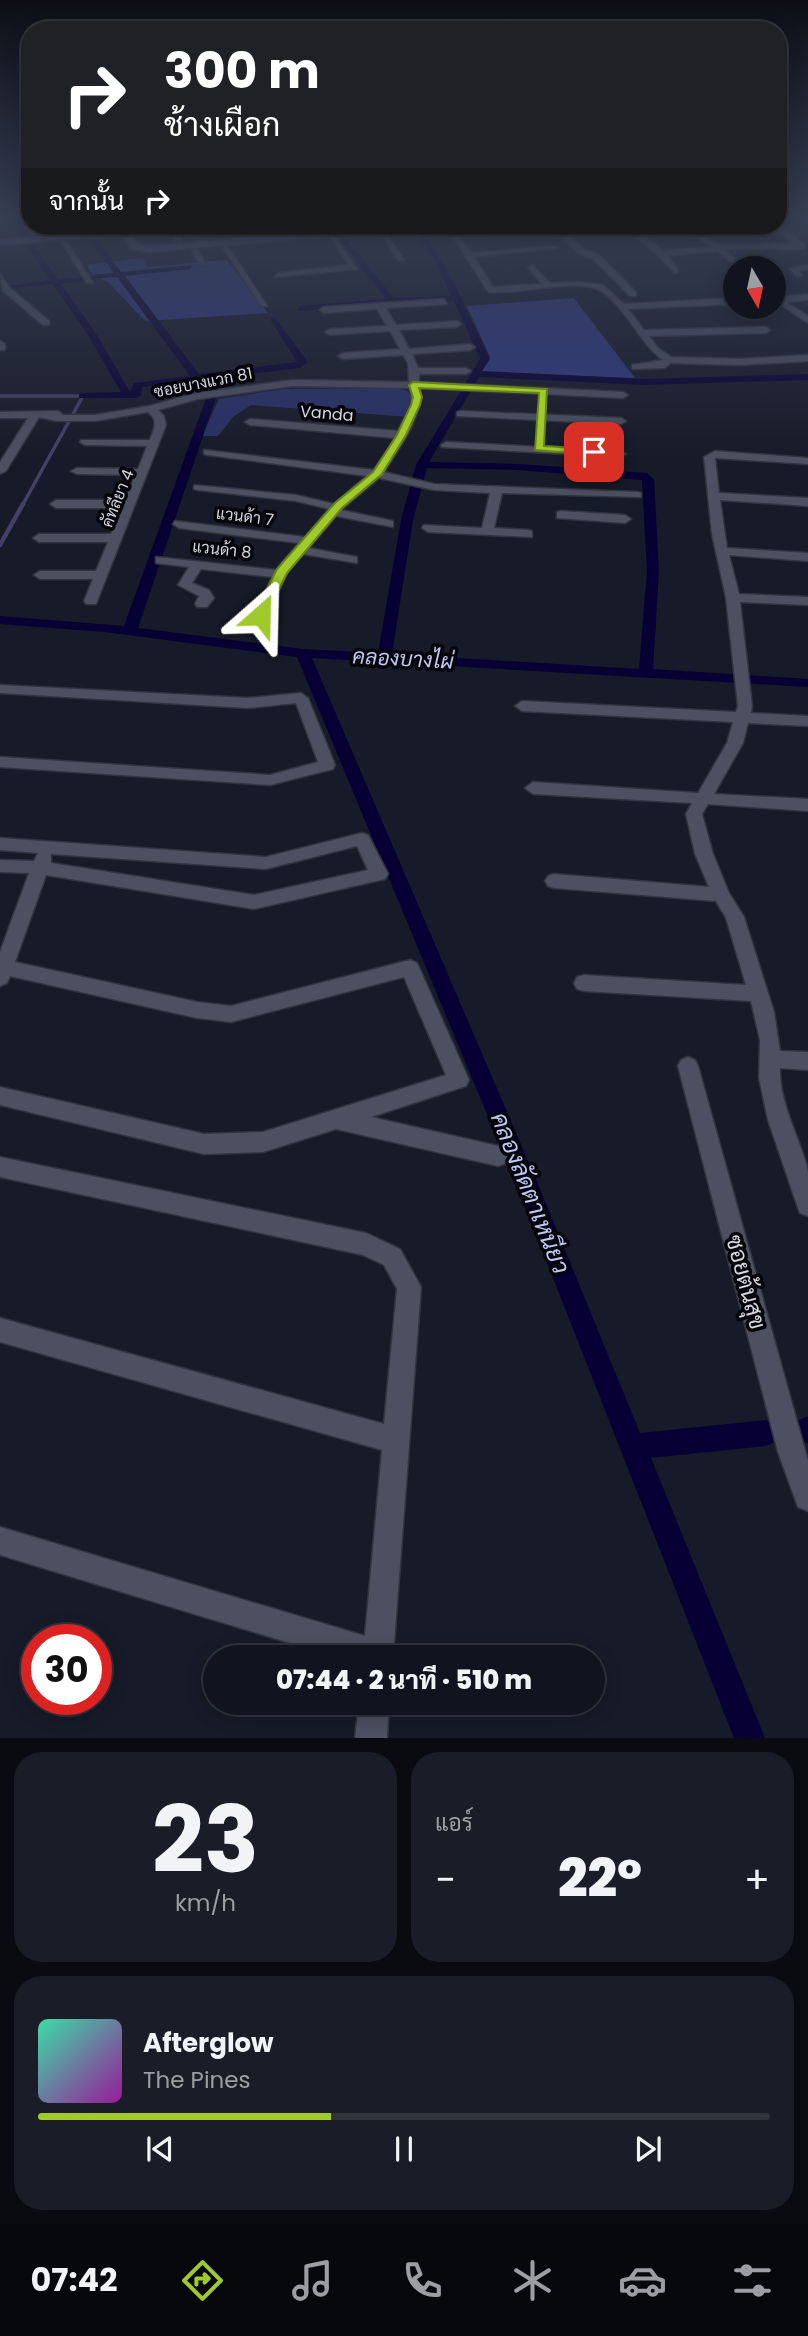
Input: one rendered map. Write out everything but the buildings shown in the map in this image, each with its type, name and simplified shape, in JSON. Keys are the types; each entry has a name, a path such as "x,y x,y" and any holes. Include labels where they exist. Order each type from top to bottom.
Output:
{"street":[{"path":"17,298 46,323"},
{"path":"260,298 264,304"},
{"path":"613,298 655,350 669,360 740,362 808,358"},
{"path":"324,310 444,302"},
{"path":"622,307 723,302"},
{"path":"786,305 808,320"},
{"path":"261,615 280,574 335,510 377,474 402,435 417,401 413,385 415,371 380,306"},
{"path":"330,332 457,324"},
{"path":"642,333 766,330"},
{"path":"343,356 470,347"},
{"path":"635,367 664,365 669,360"},
{"path":"415,371 467,371"},
{"name":"ซอยบางแวก 81","path":"49,415 98,415 150,408 215,393 292,383 413,385 623,395"},
{"path":"541,432 544,391"},
{"name":"คัทลียา 4","path":"91,601 161,425 159,416 150,408"},
{"path":"461,414 621,454"},
{"path":"0,415 49,415"},
{"path":"0,471 14,451 49,415"},
{"path":"446,446 621,421"},
{"name":"Vanda","path":"250,422 402,435"},
{"path":"85,442 154,443"},
{"path":"0,451 14,451"},
{"path":"208,452 377,474 426,486 637,495"},
{"path":"808,461 709,456 733,598 744,689 743,718 735,743 694,814 694,822 721,895 734,917 758,994 770,1040 769,1078 779,1120 808,1205"},
{"path":"77,471 144,472"},
{"path":"198,488 296,499 389,524"},
{"path":"487,532 497,488"},
{"path":"593,517 595,494"},
{"path":"714,496 808,502"},
{"path":"56,504 131,504"},
{"path":"561,515 625,519"},
{"name":"แวนด้า 7","path":"179,524 266,534 354,560"},
{"path":"428,528 527,534"},
{"path":"39,538 117,538"},
{"path":"723,551 808,557"},
{"name":"แวนด้า 8","path":"160,560 280,574"},
{"path":"197,564 185,584 204,593 207,598 202,604"},
{"path":"40,575 102,575"},
{"path":"733,598 808,601"},
{"path":"0,688 248,703 301,698 327,765 270,780 0,762"},
{"path":"522,706 808,721"},
{"path":"533,788 808,805"},
{"path":"0,844 266,863 362,839 379,874 254,902 40,867 0,866"},
{"path":"0,1096 204,1144 263,1142 459,1080 410,968 231,1014 197,1010 1,970 47,848"},
{"path":"554,881 721,895"},
{"path":"584,983 758,994"},
{"path":"769,1059 808,1061"},
{"name":"ซอยต้นสุข","path":"688,1066 791,1452 808,1497"},
{"path":"336,1119 498,1156"},
{"path":"0,1167 366,1244 392,1257 409,1287 379,1645"},
{"path":"0,1330 396,1441"},
{"path":"0,1541 342,1645"},
{"path":"371,1738 373,1715"}],"shaded area":[{"path":"123,298 256,298 268,313 145,321"},
{"path":"574,298 635,378 481,372 490,357 467,306"},
{"path":"398,388 413,393 417,403 409,417 251,405 233,417 218,436 202,436 219,399 284,389"}],"waterway":[{"path":"67,298 127,395"},
{"path":"137,298 197,378"},
{"path":"392,301 457,298"},
{"path":"422,465 485,359 457,298"},
{"path":"300,309 392,301"},
{"path":"197,378 300,365 303,362 274,319"},
{"path":"477,374 645,382 808,377"},
{"path":"130,630 219,375"},
{"path":"83,396 136,395 137,385 197,378"},
{"path":"0,396 83,396 22,506"},
{"path":"384,657 407,520 422,465"},
{"path":"422,465 517,467 643,475 648,479 653,571 646,673"},
{"path":"0,545 23,504"},
{"name":"คลองบางไผ่","path":"0,620 105,628 303,653"},
{"name":"คลองบางไผ่","path":"303,653 808,683"},
{"name":"คลองลัดตาเหนียว","path":"303,653 527,1184 750,1738"},
{"path":"633,1447 766,1433"}],"route":[{"path":"261,615 281,572 338,506 377,474 402,435 417,401 413,385 544,391 539,448 594,452"}]}
